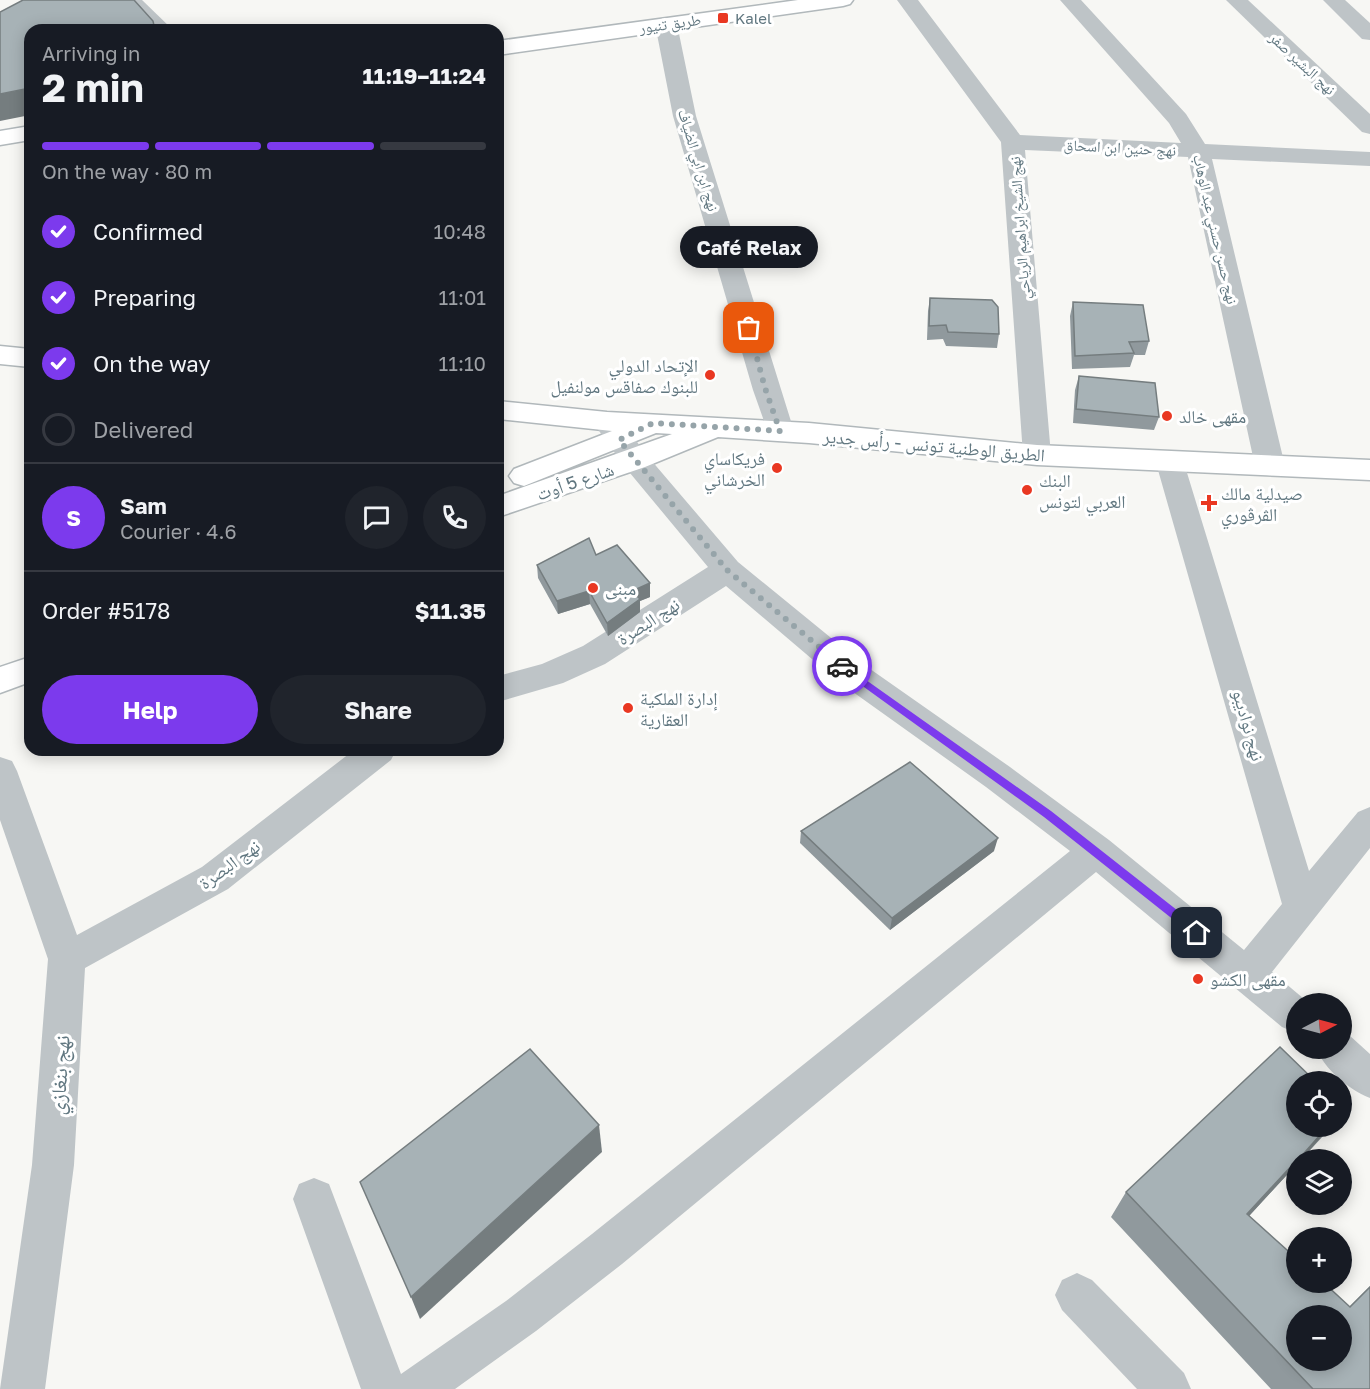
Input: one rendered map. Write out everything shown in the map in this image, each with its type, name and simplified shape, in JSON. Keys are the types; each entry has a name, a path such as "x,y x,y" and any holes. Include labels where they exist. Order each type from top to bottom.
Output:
{"main road":[{"name":"طريق تنيور","path":"504,47 668,12 692,20 798,3 843,0"},
{"path":"0,138 24,134"},
{"path":"0,355 24,357"},
{"path":"504,411 620,440"},
{"name":"الطريق الوطنية تونس - رأس جدير","path":"653,423 780,431 1036,455 1170,463 1370,470"},
{"name":"شارع 5 أوت","path":"504,504 653,423"},
{"name":"شارع 5 أوت","path":"504,484 620,440 717,427"},
{"path":"0,680 24,671"}],"street":[{"path":"130,0 156,24"},
{"name":"نهج الشيخ ابراهيم الرياحي","path":"907,0 1013,142 1036,455"},
{"name":"نهج حسن حسني عبد الوهاب","path":"1070,0 1178,119 1198,151 1270,466"},
{"name":"نهج البشير صفر","path":"1236,0 1370,127"},
{"path":"1333,0 1370,34"},
{"name":"نهج ابن ابي الضياف","path":"668,12 677,87 733,269 765,388 780,431"},
{"name":"نهج حنين ابن اسحاق","path":"1013,142 1370,159"},
{"path":"620,440 727,570 851,673 998,777 1096,851 1286,1006"},
{"name":"نهج نواديبو","path":"1170,463 1301,907"},
{"name":"نهج البصرة","path":"504,687 551,675 594,655 727,570"},
{"name":"نهج البصرة","path":"67,959 215,878 371,756"},
{"name":"نهج بنغازي","path":"0,771 67,959 53,1165 22,1389"},
{"path":"1248,974 1370,822"},
{"path":"417,1389 521,1316 607,1249 1096,851"},
{"path":"1347,1059 1370,1079"},
{"path":"314,1199 384,1389"},
{"path":"1077,1295 1168,1389"}],"building":[{"path":"23,0 134,0 154,24 24,24 24,89 0,94 0,12"},
{"path":"930,298 992,300 998,307 999,334 948,332 946,325 929,326"},
{"path":"1073,302 1143,305 1149,341 1129,342 1134,353 1075,356"},
{"path":"1079,376 1155,383 1159,417 1076,409"},
{"name":"مبنى","path":"589,538 596,555 617,545 650,583 632,591 640,599 607,623 589,591 557,601 537,565"},
{"path":"910,762 998,838 892,918 801,831"},
{"path":"1280,1047 1286,1053 1286,1059 1292,1059 1305,1071 1286,1071 1286,1137 1318,1137 1308,1149 1286,1149 1286,1172 1247,1214 1286,1249 1286,1293 1335,1293 1348,1305 1286,1305 1286,1361 1126,1192"},
{"path":"530,1049 599,1125 411,1297 360,1182"},
{"path":"1370,1287 1370,1389 1313,1389 1296,1371 1352,1371 1352,1305"}],"way so far":[{"path":"749,328 765,388 780,431 653,423 619,440 727,570 842,666"}],"place":[{"name":"Kalel","path":"723,18"},
{"name":"Café Relax","path":"749,328"},
{"name":"الإتحاد الدولي للبنوك صفاقس مولنفيل","path":"710,375"},
{"name":"مقهى خالد","path":"1167,416"},
{"name":"فريكاساي الخرشاني","path":"777,468"},
{"name":"البنك العربي لتونس","path":"1027,490"},
{"name":"صيدلية مالك الڤرڤوري","path":"1209,503"},
{"name":"مبنى","path":"593,588"},
{"name":"إدارة الملكية العقارية","path":"628,708"},
{"name":"مقهى الكشو","path":"1198,979"}],"route":[{"path":"842,666 998,777 1096,851 1197,933"}]}
